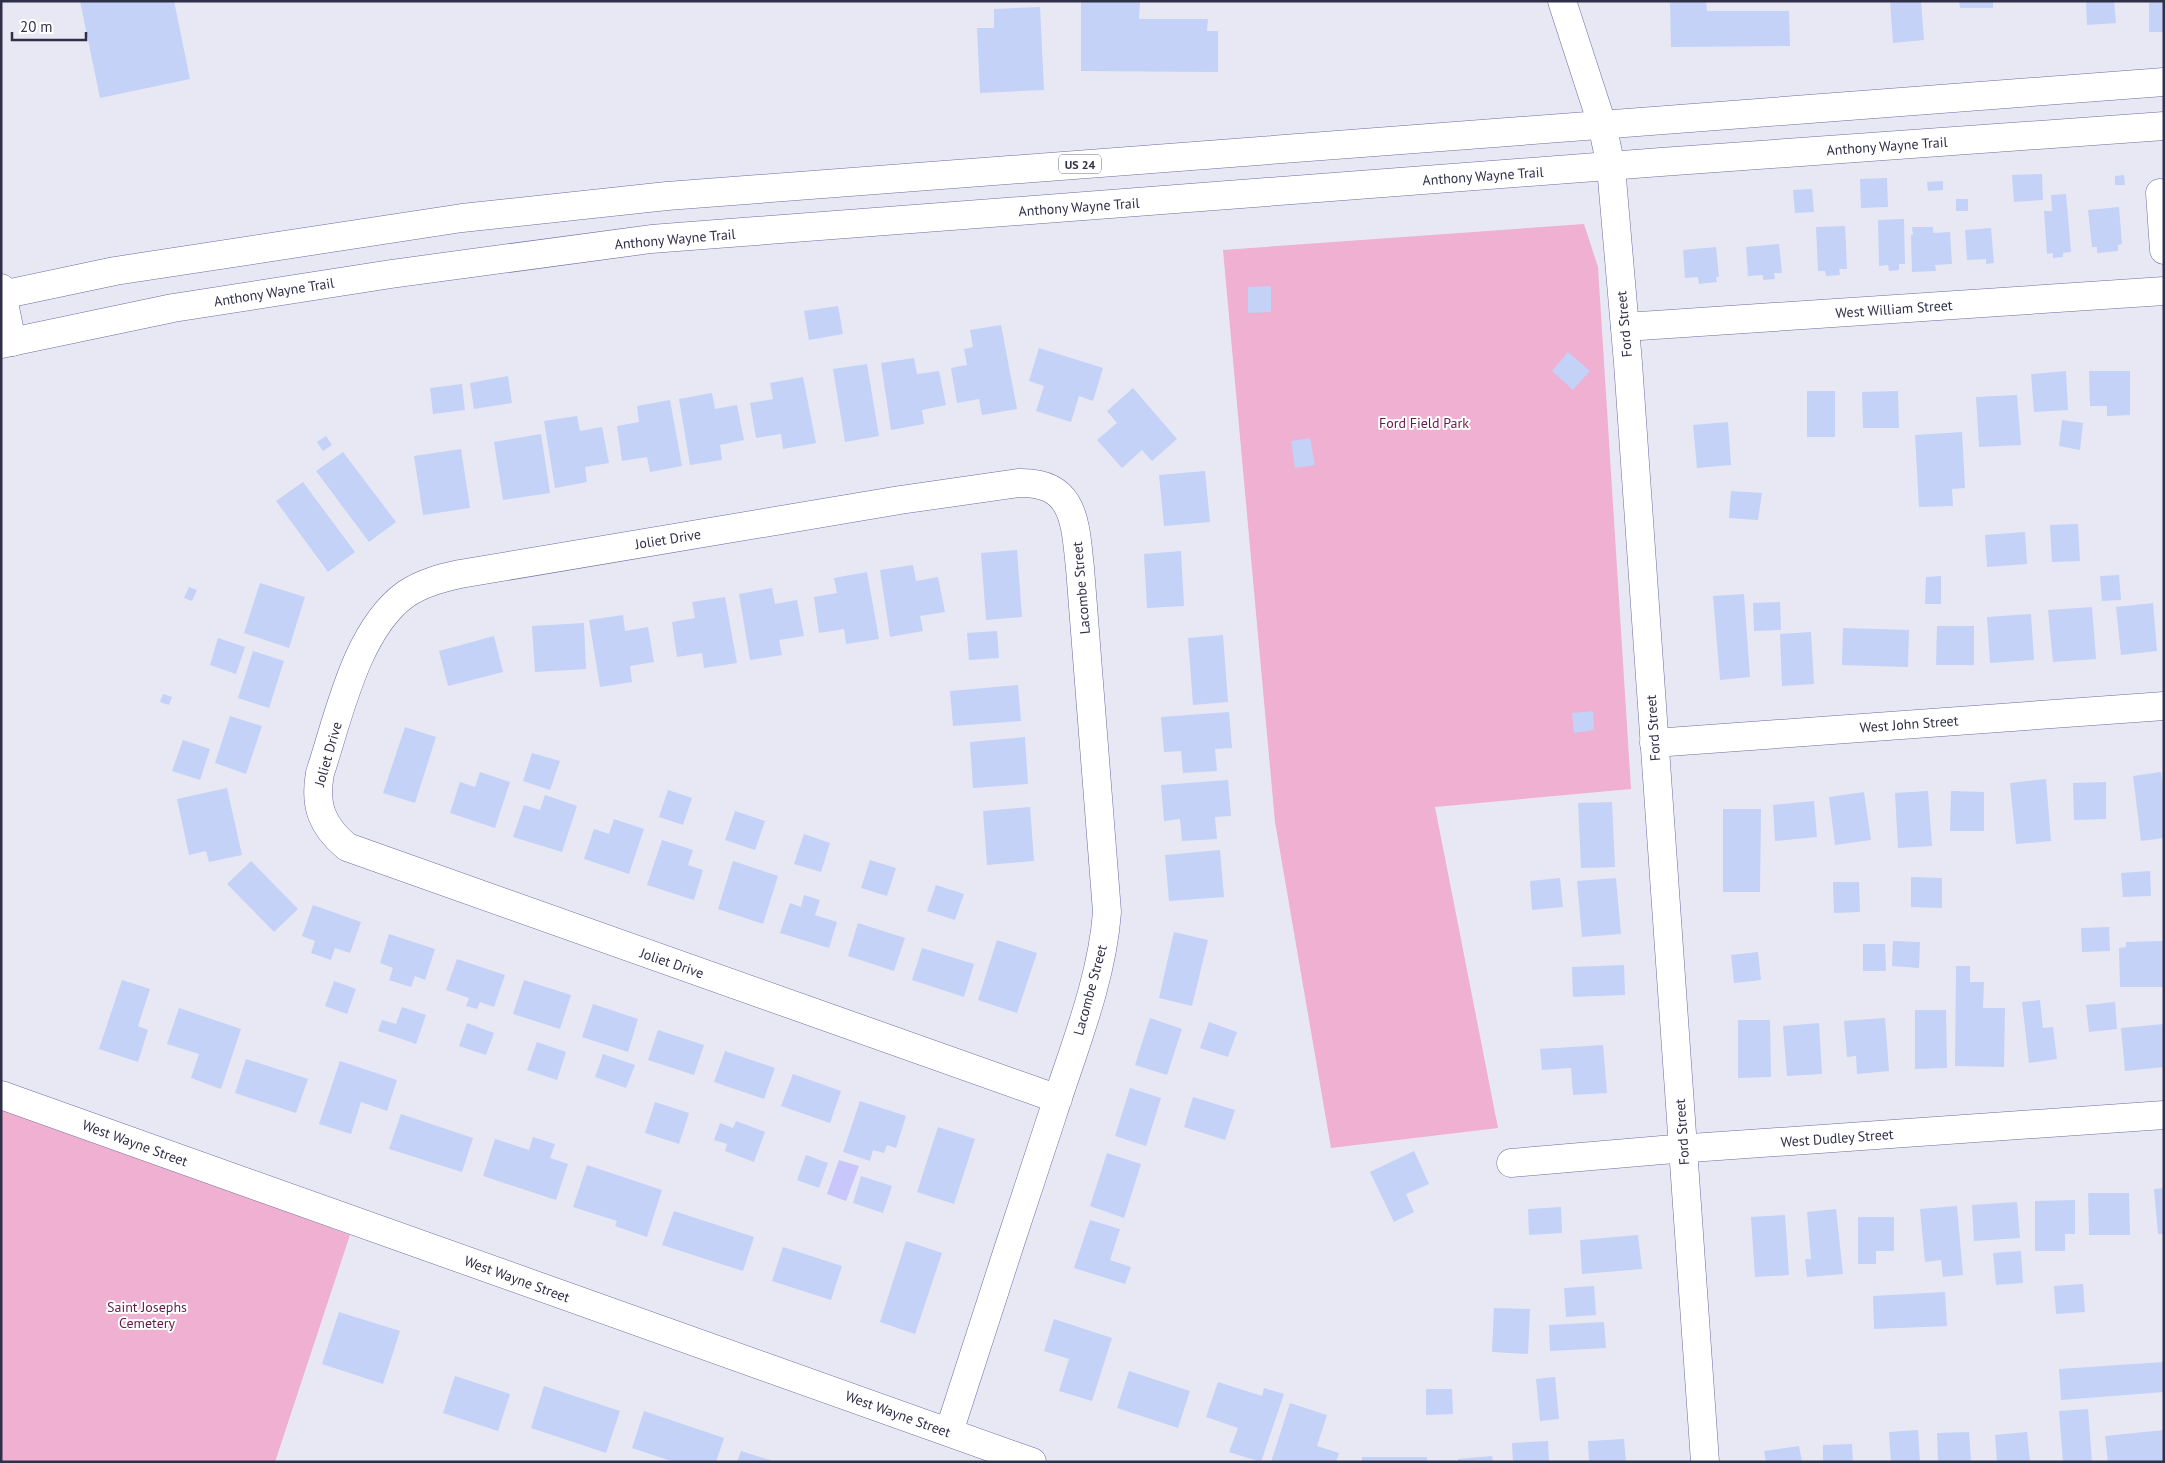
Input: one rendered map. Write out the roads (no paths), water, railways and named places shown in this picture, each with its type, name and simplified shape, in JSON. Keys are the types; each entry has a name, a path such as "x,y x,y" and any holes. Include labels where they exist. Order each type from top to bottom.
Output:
{"main road":[{"name":"Ford Street","path":"1562,1 1602,124 1611,167 1625,327 1705,1462"},
{"name":"US 24","path":"2,293 115,271 462,218 667,196 2164,82"},
{"name":"Anthony Wayne Trail","path":"6,343 173,308 400,272 651,239 2164,126"},
{"path":"2160,193 2164,250"},
{"name":"West William Street","path":"1625,327 2164,291"},
{"path":"2,293 6,343"},
{"name":"Joliet Drive","path":"1042,485 1018,483 900,500 460,574 422,586 394,605 376,626 362,649 320,773 317,790 324,822 333,835 347,847 361,854 1058,1098"},
{"name":"Lacombe Street","path":"948,1432 1095,981 1106,930 1107,912 1080,568 1073,515 1070,506 1058,494 1042,485"},
{"name":"West John Street","path":"1654,743 2164,706"},
{"name":"West Wayne Street","path":"1,1095 1032,1462"},
{"name":"West Dudley Street","path":"1511,1163 2164,1115"}],"water":[{"path":"839,1160 859,1166 846,1201 827,1194"}],"park label":[{"name":"Ford Field Park","path":"1424,423"},
{"name":"Saint Josephs Cemetery","path":"147,1315"}]}
